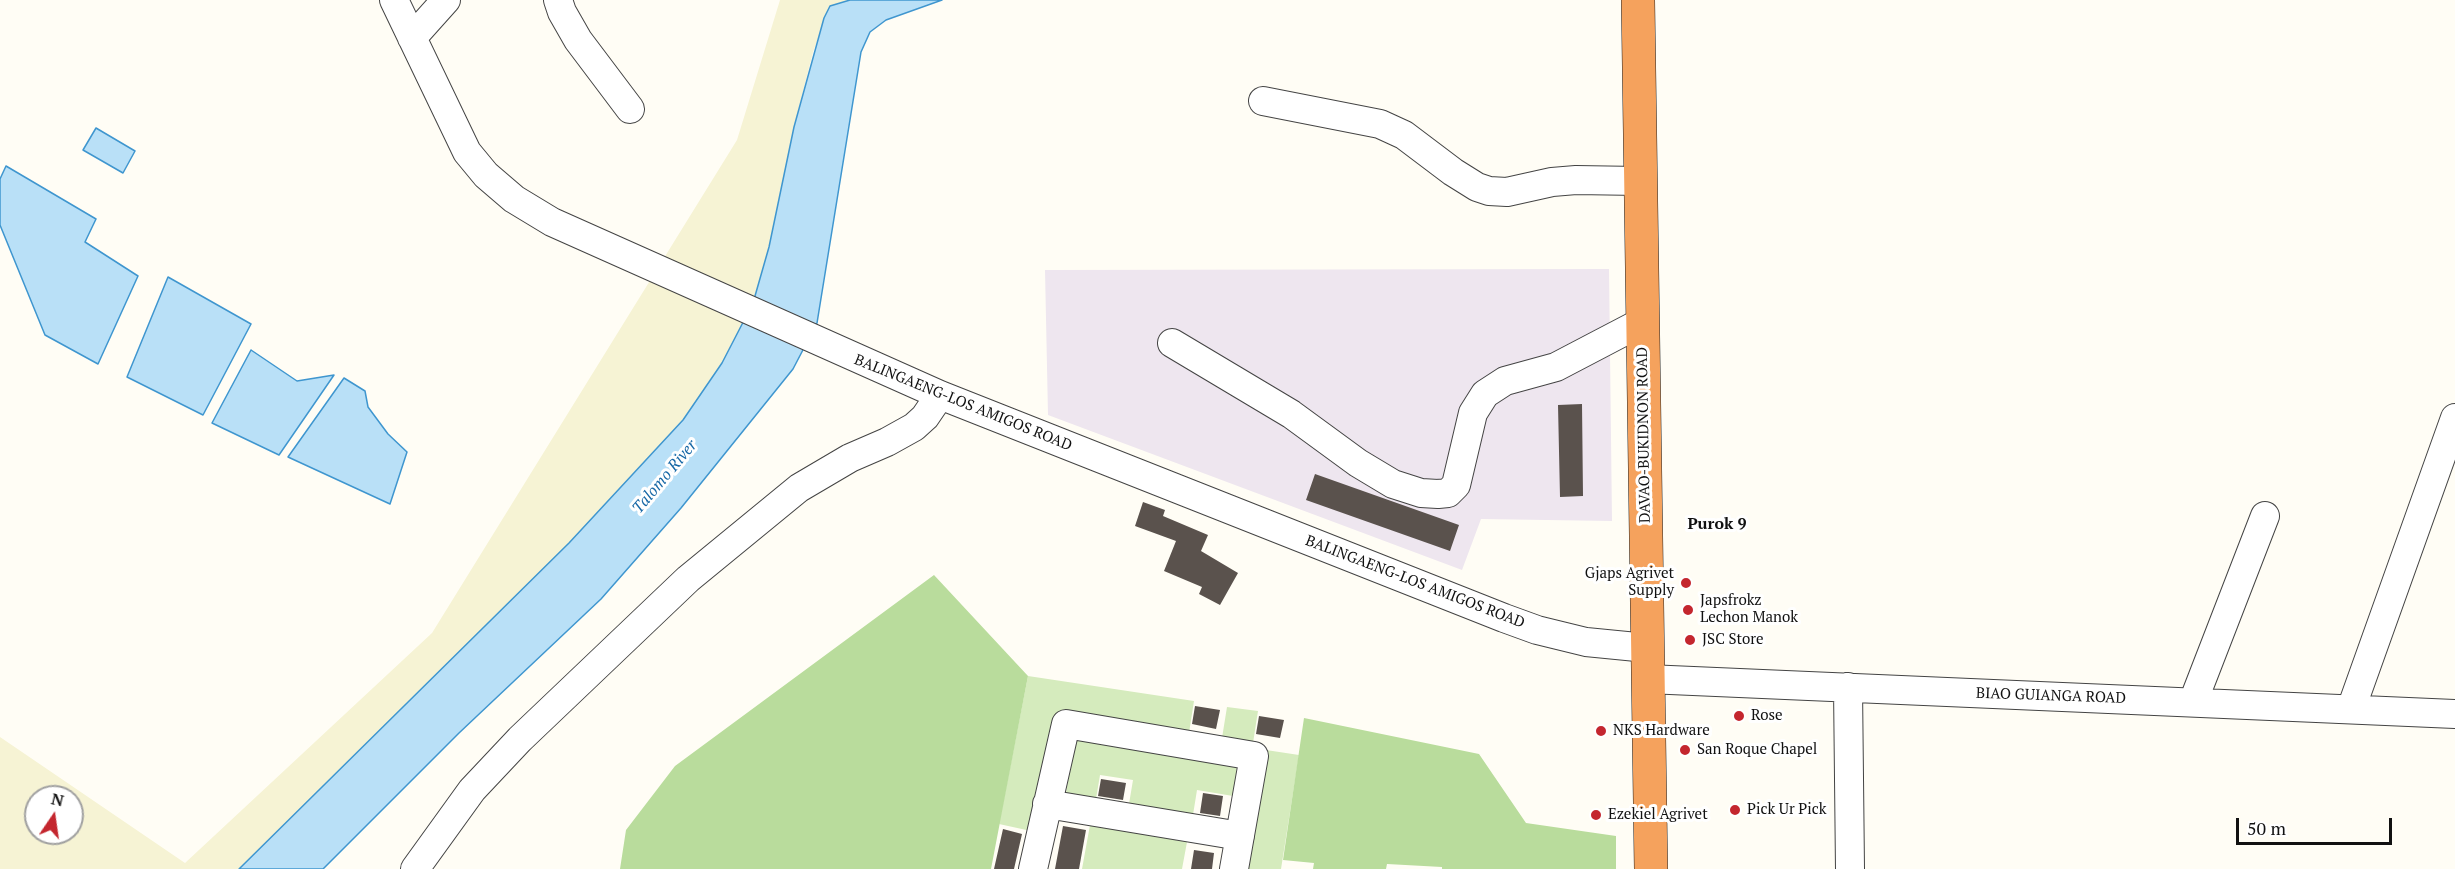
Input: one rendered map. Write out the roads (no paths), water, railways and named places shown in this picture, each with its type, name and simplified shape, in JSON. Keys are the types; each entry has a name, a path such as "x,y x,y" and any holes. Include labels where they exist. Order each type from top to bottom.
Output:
{"highway":[{"name":"DAVAO-BUKIDNON ROAD","path":"1638,0 1651,869"}],"street":[{"name":"BALINGAENG-LOS AMIGOS ROAD","path":"394,0 468,152 486,175 514,199 552,222 700,290 940,395 1526,626 1586,642 1647,664"},
{"path":"412,38 446,0"},
{"path":"558,0 578,40 630,109"},
{"path":"1263,101 1380,124 1404,135 1477,187 1490,191 1507,192 1552,182 1576,180 1639,181"},
{"path":"1172,343 1291,414 1358,463 1394,484 1421,493 1438,494 1448,493 1456,485 1473,413 1485,394 1505,381 1556,367 1642,322"},
{"path":"415,869 472,790 520,739 688,579 799,488 841,463 914,427 930,412 940,395"},
{"path":"2351,709 2455,418"},
{"path":"2193,702 2265,516"},
{"name":"BIAO GUIANGA ROAD","path":"1647,664 1848,687 2455,714"},
{"path":"1848,687 1850,869"},
{"path":"1032,869 1066,724 1254,756 1234,869"},
{"path":"1047,804 1240,836"}],"water":[{"name":"Talomo River","path":"850,0 942,0 886,20 870,32 861,52 817,323 793,369 681,508 601,599 459,733 323,869 239,869 569,543 683,420 722,363 753,303 769,247 794,127 824,18 830,6"},
{"path":"96,128 135,151 123,173 83,150"},
{"path":"6,166 96,219 85,242 138,276 98,364 45,335 0,225 0,179"},
{"path":"168,277 251,324 203,415 127,377"},
{"path":"251,350 297,381 334,375 279,455 212,423"},
{"path":"344,378 365,391 368,407 388,434 407,452 390,504 288,457"}],"place":[{"name":"Gjaps Agrivet Supply","path":"1686,583"},
{"name":"Japsfrokz Lechon Manok","path":"1688,610"},
{"name":"JSC Store","path":"1690,640"},
{"name":"Rose","path":"1739,716"},
{"name":"NKS Hardware","path":"1601,731"},
{"name":"San Roque Chapel","path":"1685,750"},
{"name":"Pick Ur Pick","path":"1735,810"},
{"name":"Ezekiel Agrivet","path":"1596,815"}],"district":[{"name":"Purok 9","path":"1717,524"}]}
